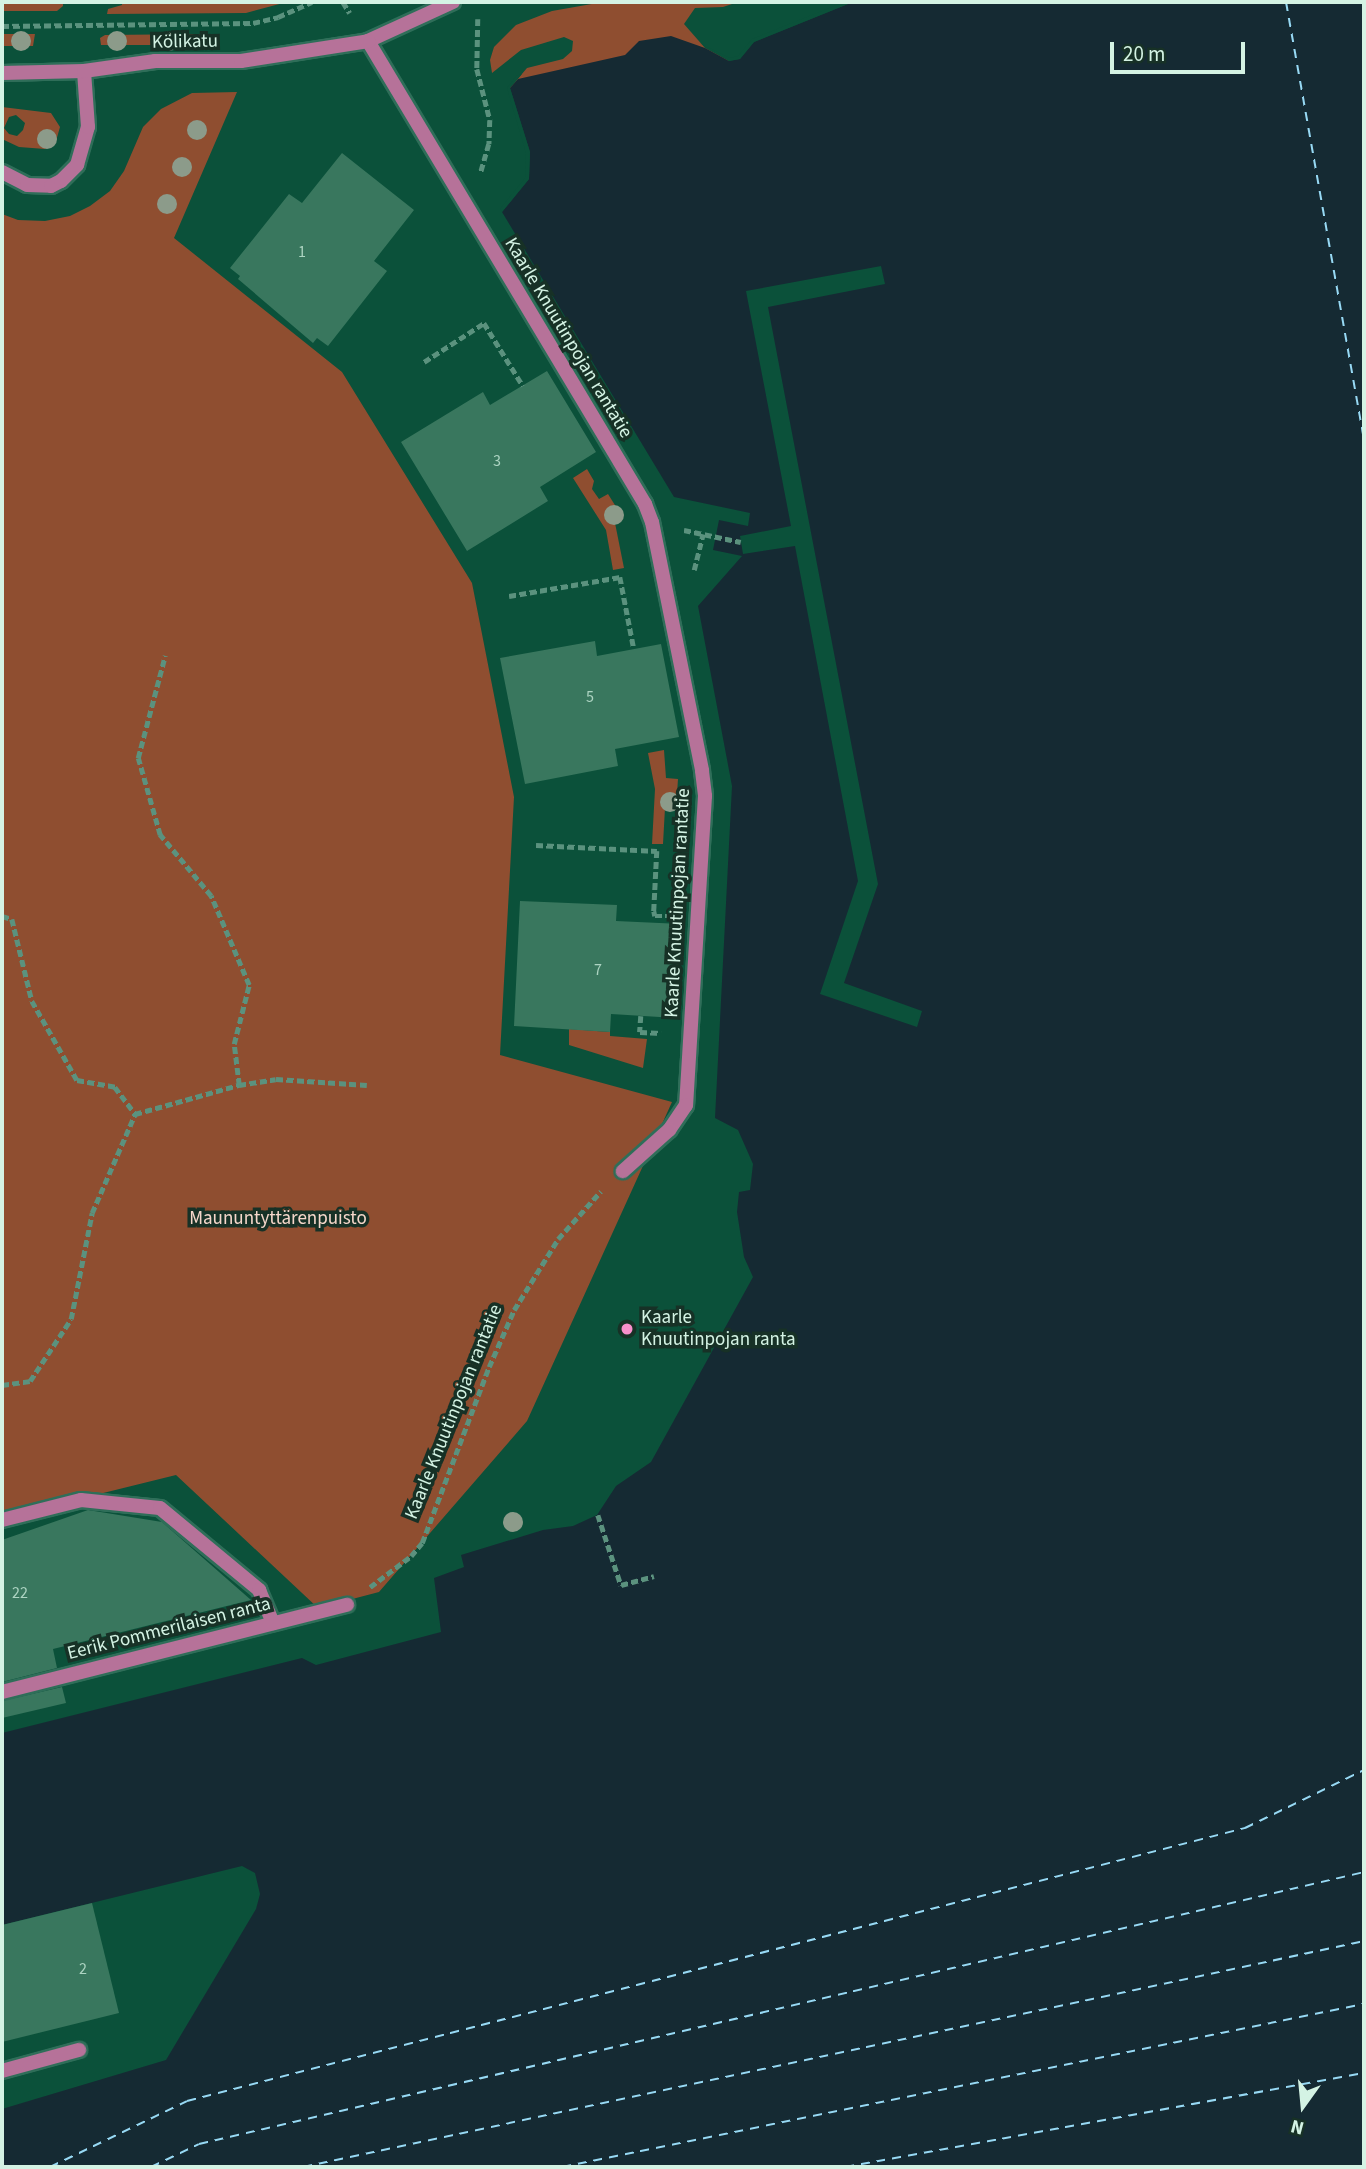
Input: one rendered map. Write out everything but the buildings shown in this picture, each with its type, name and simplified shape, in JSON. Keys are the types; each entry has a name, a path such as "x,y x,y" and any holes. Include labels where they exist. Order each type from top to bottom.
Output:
{"street":[{"name":"Kölikatu","path":"2,72 83,71 155,61 241,61 368,41 453,2"},
{"name":"Kaarle Knuutinpojan rantatie","path":"368,41 638,492 652,522 705,796 686,1105 669,1130 623,1171"},
{"path":"2,173 27,185 51,186 61,181 77,165 88,127 83,71"},
{"path":"2,1520 81,1500 160,1508 259,1590 274,1623"},
{"name":"Eerik Pommerilaisen ranta","path":"2,1692 346,1605"},
{"path":"2,2071 79,2050"}],"path":[{"path":"2,26 253,23 278,17 312,2"},
{"path":"478,15 477,69 490,120 489,144 478,182"},
{"path":"424,362 484,323 523,386"},
{"path":"519,379 526,375"},
{"path":"689,531 741,542"},
{"path":"509,596 620,577 634,649"},
{"path":"633,641 640,640"},
{"path":"165,656 138,758 160,835 211,896 249,985 234,1044 239,1085"},
{"path":"536,845 656,850 655,923"},
{"path":"2,916 12,919 32,1001 78,1080 115,1087 135,1114"},
{"path":"655,916 668,916"},
{"path":"640,1016 640,1032 663,1032"},
{"path":"135,1114 239,1085 276,1079 367,1085"},
{"path":"2,1385 30,1381 71,1319 92,1213 135,1114"},
{"name":"Kaarle Knuutinpojan rantatie","path":"346,1605 411,1556 422,1544 489,1367 514,1310 558,1239 599,1193 623,1171"},
{"path":"598,1515 621,1585 654,1576"}],"green space":[{"path":"2,2 63,2 63,6 57,11 2,11"},
{"path":"122,2 287,2 246,13 107,14 108,9 122,5"},
{"path":"603,2 738,2 723,7 695,8 684,24 705,48 729,61 510,88 527,68 563,59 572,51 573,41 564,37 521,50 492,73 490,60 494,47 516,25 552,11"},
{"path":"2,34 35,34 33,46 2,46"},
{"path":"203,34 203,45 101,45 100,38 105,35"},
{"name":"Maununtyttärenpuisto","path":"237,92 174,238 342,372 472,583 514,797 500,1055 672,1102 527,1421 379,1592 318,1608 176,1475 2,1518 2,214 18,220 45,221 70,216 90,206 110,191 124,171 143,127 161,109 192,93"},
{"path":"2,107 51,113 60,127 56,141 45,149 19,147 2,139","holes":["16,115 25,123 17,136 9,134 4,128 9,117"]},
{"path":"587,469 594,481 592,489 599,499 608,494 623,518 615,523 624,568 613,570 606,530 573,478"},
{"path":"664,750 666,778 678,779 676,809 665,808 663,844 652,844 655,789 648,753"},
{"path":"569,1029 610,1032 610,1036 647,1039 643,1068 569,1045"}],"water":[{"path":"853,2 1364,2 1364,2167 2,2167 2,2109 166,2060 256,1909 260,1894 255,1873 242,1866 2,1925 2,1733 302,1658 316,1665 441,1632 434,1578 464,1567 461,1555 543,1530 573,1526 597,1515 616,1486 651,1462 753,1277 744,1257 737,1212 739,1192 750,1190 753,1164 738,1130 715,1118 732,786 698,606 742,556 713,550 719,520 748,526 750,513 674,497 502,212 529,179 530,152 510,88 518,79 625,55 639,41 671,36 705,48 729,61 740,59 754,42"}],"pier":[{"path":"844,2 853,2 754,42 740,59 729,61 700,43 730,58 738,56 752,39"},
{"path":"522,74 510,88 530,152 529,179 502,212 500,209 525,178 526,153 507,88 516,76"},
{"path":"881,266 885,284 768,307 878,884 844,983 922,1011 917,1027 820,994 858,881 795,546 743,554 740,536 791,526 746,291"}],"ferry route":[{"path":"1286,2 1364,439"},
{"path":"50,2167 187,2101 1245,1828 1364,1770"},
{"path":"151,2167 199,2144 1364,1872"},
{"path":"303,2167 1364,1941"},
{"path":"562,2167 1364,2004"},
{"path":"845,2167 1364,2073"}],"place":[{"name":"Kaarle Knuutinpojan ranta","path":"627,1329"}]}
